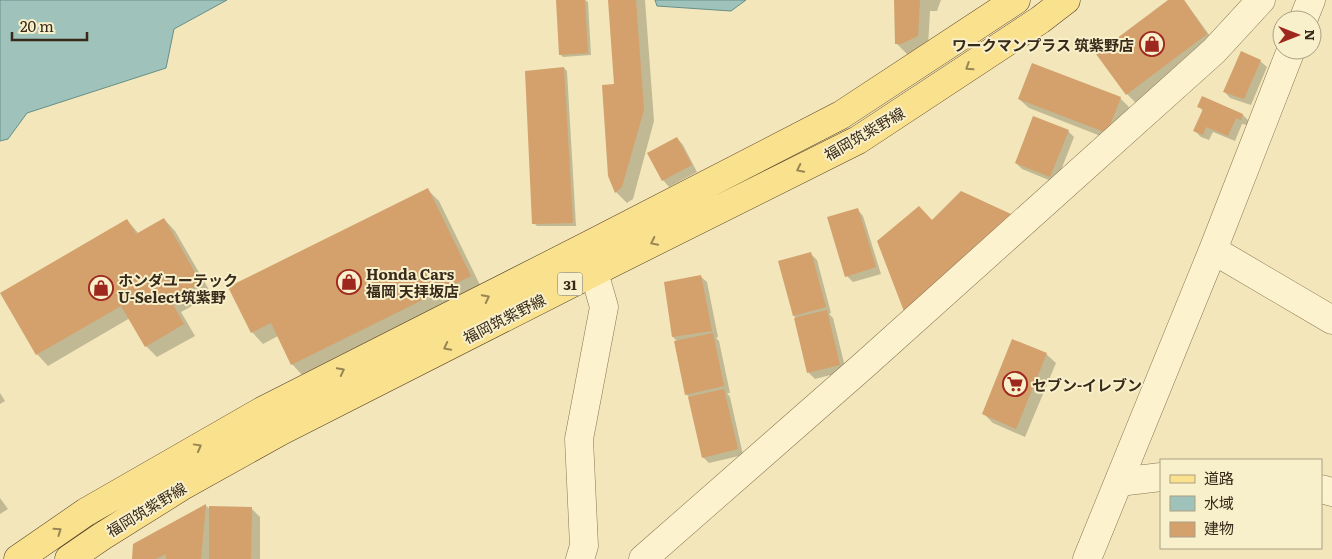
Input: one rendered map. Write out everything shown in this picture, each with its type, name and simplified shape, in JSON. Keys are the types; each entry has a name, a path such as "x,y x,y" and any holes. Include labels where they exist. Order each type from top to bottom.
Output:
{"main road":[{"name":"福岡筑紫野線","path":"18,559 86,512 262,411 841,115 1016,0"},
{"name":"福岡筑紫野線","path":"69,559 184,485 282,431 858,140 1040,20 1066,0"}],"street":[{"path":"643,559 862,366 1214,50 1261,0"},
{"path":"1087,559 1213,250 1287,60"},
{"path":"1213,250 1332,320"},
{"path":"580,559 584,546 579,439 604,307 594,272"},
{"path":"1119,482 1160,477"}],"water":[{"path":"0,0 227,0 174,29 166,68 27,113 8,139 0,141"},
{"path":"655,0 746,0 731,11 657,6"}],"building":[{"path":"556,0 585,0 588,53 559,55"},
{"path":"608,0 636,0 644,110 622,187 615,193 608,176 602,85 614,84"},
{"path":"894,0 920,0 918,36 901,44 895,44"},
{"name":"ワークマンプラス 筑紫野店","path":"1168,0 1184,0 1207,34 1126,95 1096,54"},
{"path":"1241,51 1261,60 1244,99 1223,92"},
{"path":"1032,63 1121,97 1107,133 1018,99"},
{"path":"564,67 573,223 532,224 525,71"},
{"path":"1202,96 1243,114 1241,120 1236,118 1228,136 1206,127 1203,135 1193,131 1203,109 1197,107"},
{"path":"1033,116 1069,130 1050,177 1015,163"},
{"path":"677,137 692,165 662,181 647,153"},
{"name":"Honda Cars 福岡 天拝坂店","path":"428,188 471,276 291,365 271,323 251,333 228,287"},
{"path":"961,191 1011,214 905,314 877,241 919,206 932,220"},
{"path":"858,208 876,267 845,277 827,217"},
{"name":"ホンダユーテック U-Select筑紫野","path":"164,218 201,283 171,301 184,324 145,347 121,306 36,355 0,293 127,219 136,234"},
{"path":"811,252 826,307 793,316 778,261"},
{"path":"701,275 712,331 672,337 664,282"},
{"path":"827,310 840,365 807,373 794,318"},
{"path":"713,333 724,386 685,395 674,341"},
{"name":"セブン-イレブン","path":"1012,339 1047,353 1016,429 982,414"},
{"path":"724,389 738,449 702,458 688,397"},
{"path":"206,504 201,559 166,559 166,554 156,559 132,559 133,544"},
{"path":"209,506 252,507 251,559 209,559"}],"place":[{"name":"ワークマンプラス 筑紫野店","path":"1152,44"},
{"name":"Honda Cars 福岡 天拝坂店","path":"349,282"},
{"name":"ホンダユーテック U-Select筑紫野","path":"101,288"},
{"name":"セブン-イレブン","path":"1015,384"}]}
